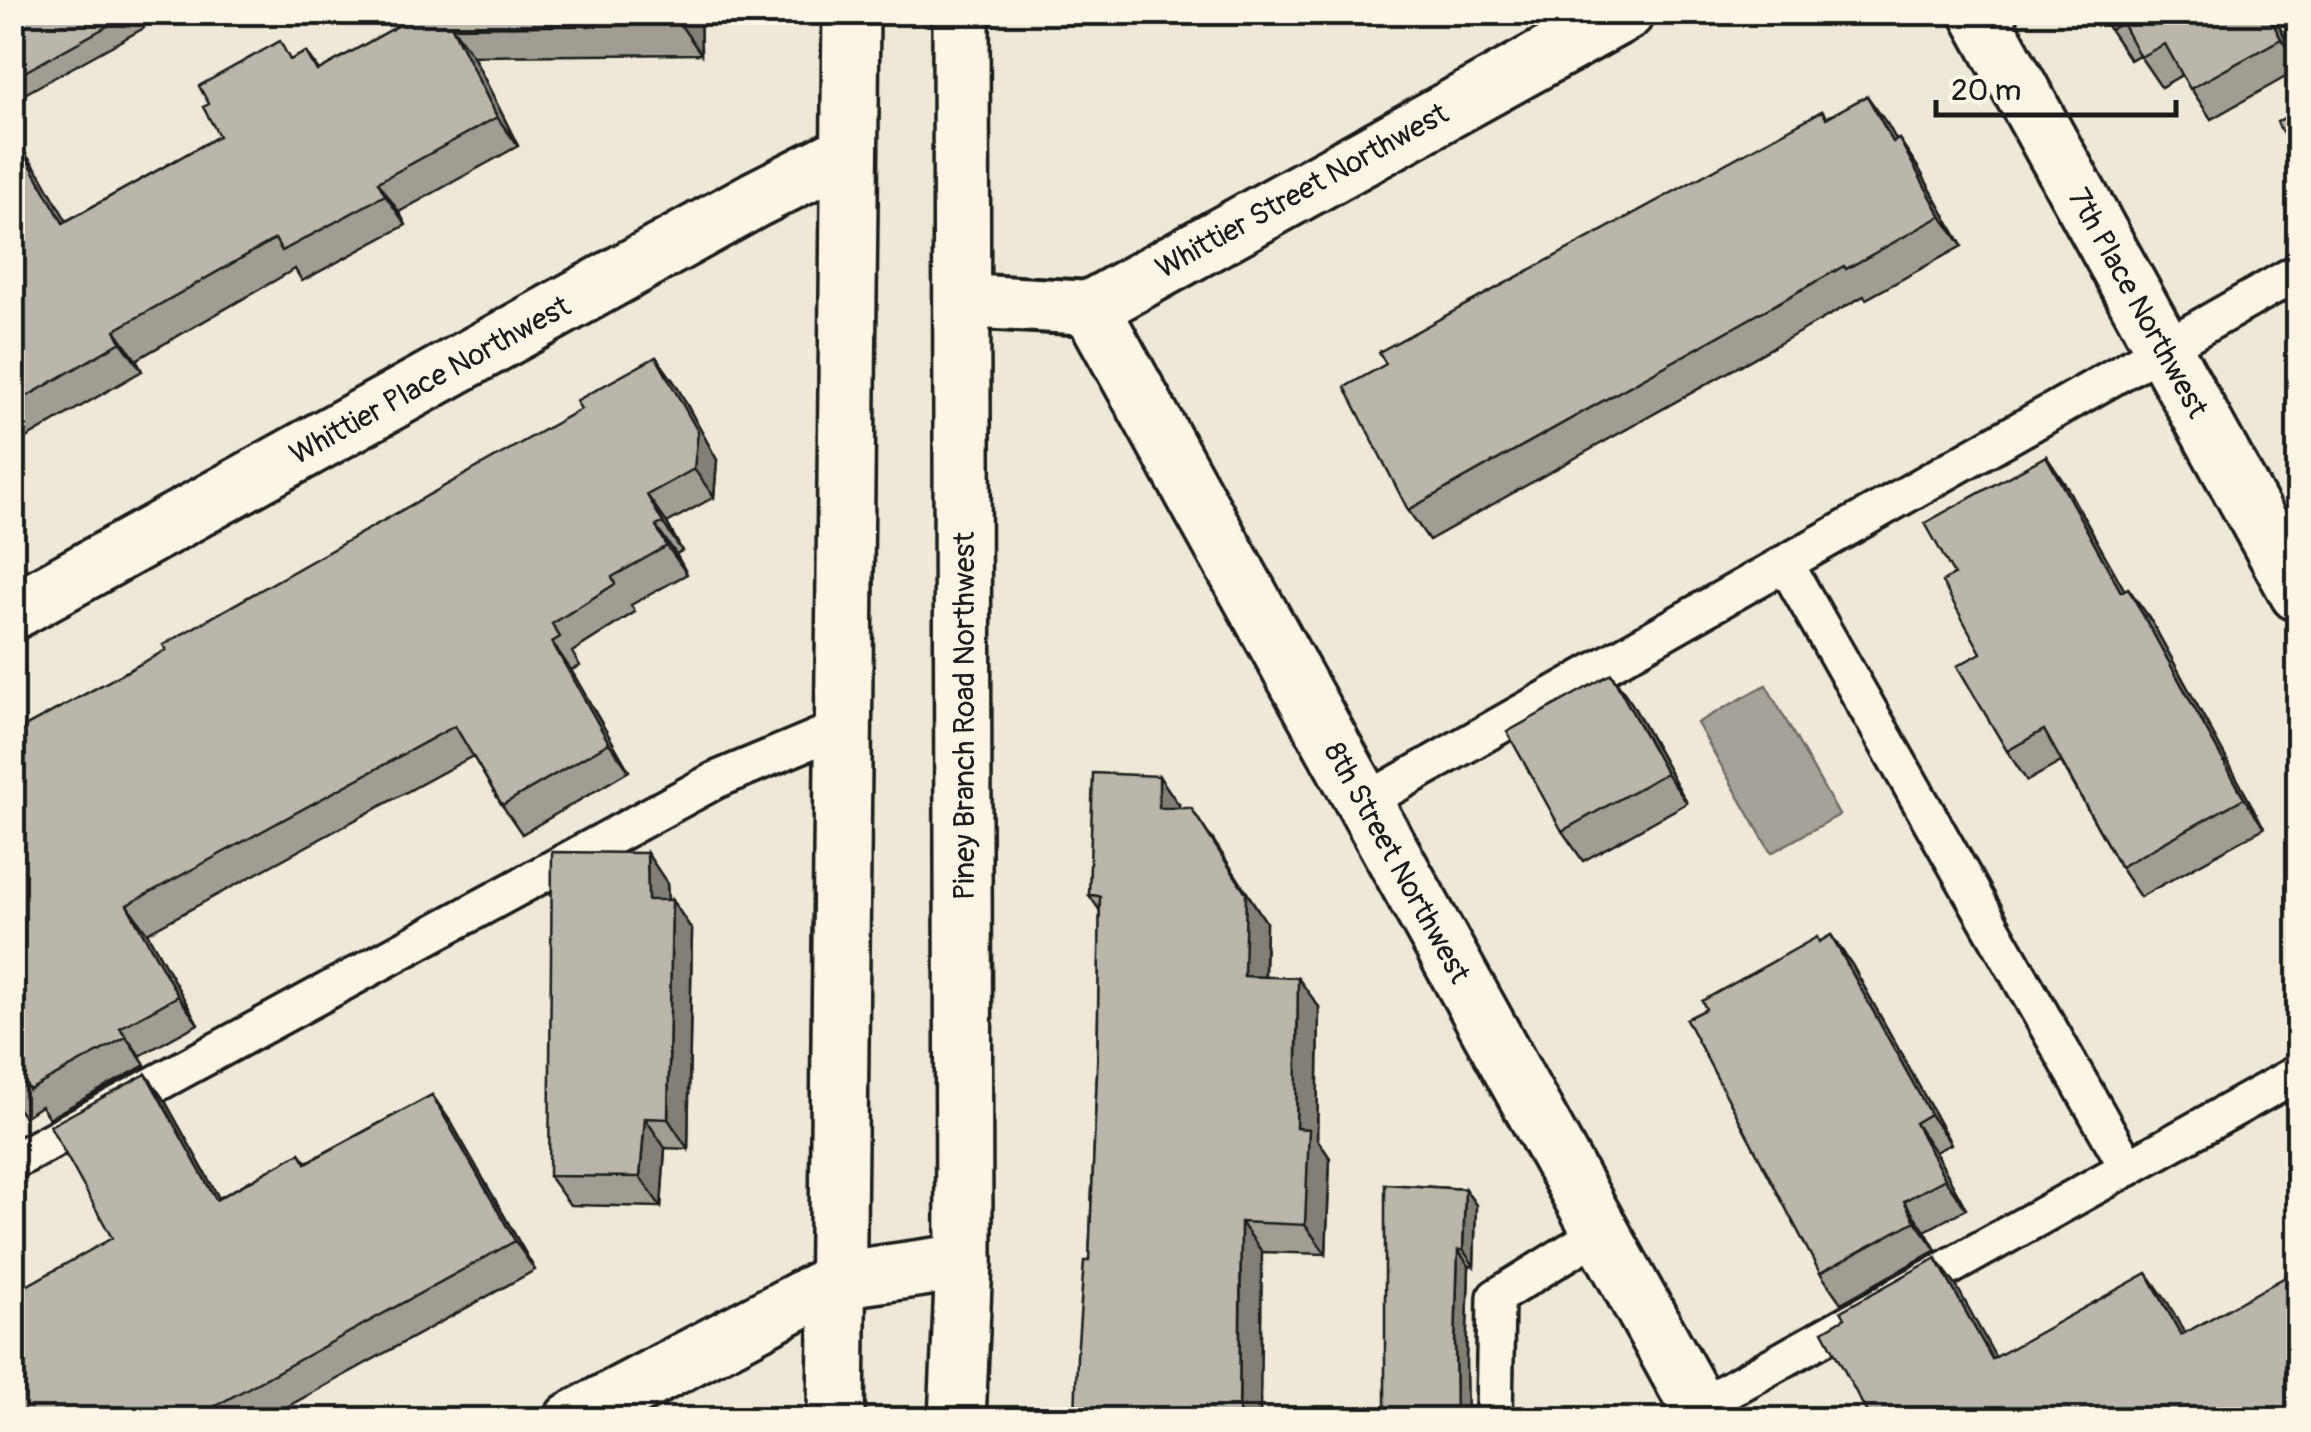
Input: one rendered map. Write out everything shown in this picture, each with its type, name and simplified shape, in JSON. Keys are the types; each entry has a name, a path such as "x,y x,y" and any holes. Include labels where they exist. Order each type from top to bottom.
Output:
{"street":[{"path":"836,1420 851,12"},
{"name":"Piney Branch Road Northwest","path":"957,1420 964,1262 962,12"},
{"name":"7th Place Northwest","path":"1978,12 2298,593"},
{"name":"Whittier Street Northwest","path":"1091,308 1604,19"},
{"name":"Whittier Place Northwest","path":"12,612 756,198 849,152"},
{"path":"962,301 1091,308"},
{"name":"8th Street Northwest","path":"1091,308 1701,1414"},
{"path":"572,1420 838,1280 964,1262"}],"lane":[{"path":"1363,803 2298,272"},
{"path":"1785,562 2128,1168"},
{"path":"12,1162 716,780 843,727"},
{"path":"1701,1414 2298,1073"},
{"path":"1494,1420 1496,1296 1601,1232"}],"shaded area":[{"path":"1766,685 1839,815 1771,853 1697,723"}],"building":[{"path":"12,12 133,12 12,79"},
{"path":"423,12 680,12 680,24 452,27 497,117 378,182 385,195 282,251 275,239 115,330 121,342 12,405 12,148 19,145 63,223 219,136 203,107 209,104 199,86 280,41 290,60 306,52 317,71"},
{"path":"2100,12 2267,12 2281,39 2190,89 2165,44 2140,57 2122,23 2110,30"},
{"path":"1867,96 1893,142 1899,139 1941,216 1846,269 1844,266 1408,510 1345,387 1386,364 1379,352 1822,111 1826,118"},
{"path":"2298,110 2298,163 2277,122"},
{"path":"656,357 698,432 694,469 647,495 663,523 656,526 667,546 612,577 615,584 552,624 560,637 552,642 609,743 502,805 455,726 127,905 178,996 120,1028 126,1037 29,1090 23,1078 12,1084 12,734 166,650 163,645 581,409 576,401"},
{"path":"2046,456 2121,592 2128,588 2244,798 2120,867 2044,730 2007,751 1957,666 1981,653 1942,582 1954,575 1925,523"},
{"path":"1611,674 1666,773 1562,831 1507,732"},
{"path":"1093,773 1159,776 1159,808 1191,808 1246,893 1244,976 1298,978 1296,1128 1309,1129 1305,1225 1241,1222 1239,1420 1075,1420 1084,1261 1089,1261 1097,1073 1100,896 1089,895"},
{"path":"552,852 647,853 648,900 672,900 668,1119 645,1118 640,1177 549,1176"},
{"path":"1831,935 1930,1114 1915,1123 1945,1179 1904,1201 1915,1221 1820,1273 1686,1019 1706,1009 1702,1001 1817,937 1819,942"},
{"path":"146,1074 216,1200 300,1153 306,1163 432,1095 515,1241 190,1420 12,1420 12,1294 112,1238 50,1126"},
{"path":"1385,1184 1465,1189 1463,1250 1458,1250 1456,1420 1385,1420"},
{"path":"1936,1258 1992,1359 2147,1273 2181,1335 2298,1270 2298,1420 1871,1420 1823,1331 1845,1318 1841,1311"}]}
